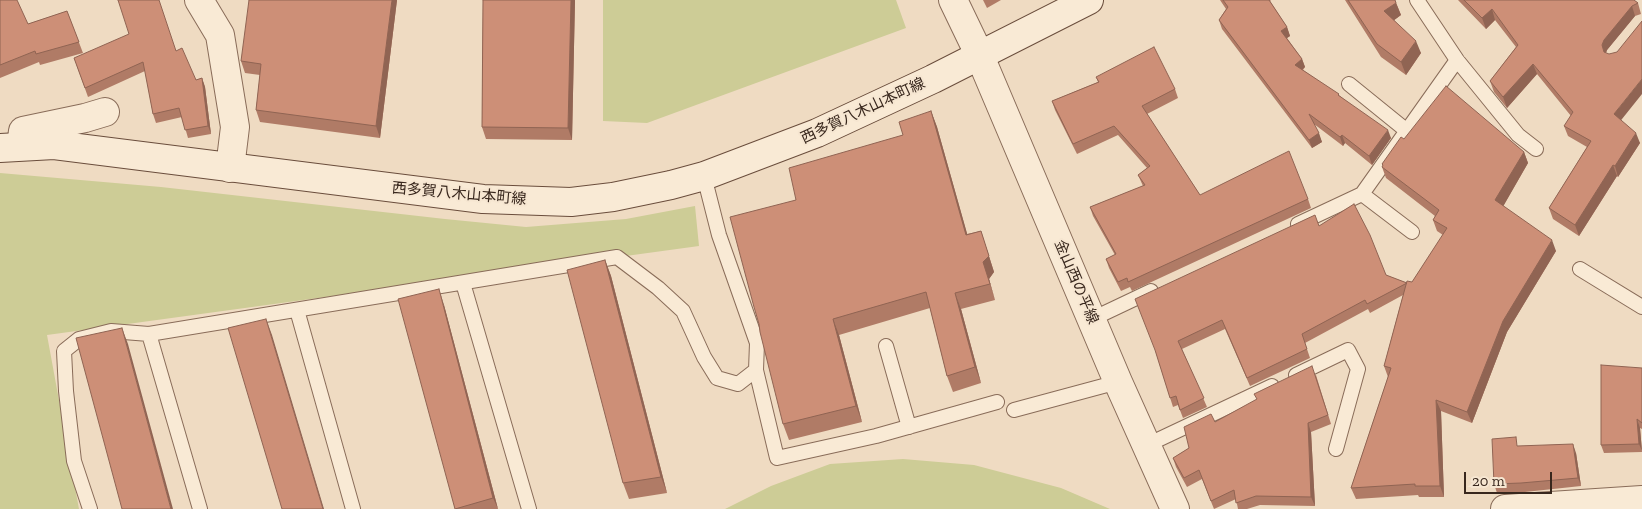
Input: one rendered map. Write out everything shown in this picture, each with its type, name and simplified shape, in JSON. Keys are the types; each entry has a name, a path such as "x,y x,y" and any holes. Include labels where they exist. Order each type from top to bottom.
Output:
{"street":[{"path":"199,0 220,35 235,127 230,168"},
{"name":"金山西の平線","path":"953,0 980,54 1118,382 1175,509"},
{"name":"西多賀八木山本町線","path":"11,147 54,145 483,199 571,202 613,197 704,176 818,134 1089,0"},
{"path":"11,147 23,131 86,118 105,112"},
{"path":"1506,509 1642,500"}],"lane":[{"path":"1417,0 1457,60 1518,135 1536,149"},
{"path":"1290,227 1362,194 1457,60"},
{"path":"1348,84 1406,131"},
{"path":"704,176 719,235 757,343 756,370 778,458 909,427 998,402"},
{"path":"1362,194 1412,232"},
{"path":"90,509 74,461 66,391 64,351 79,339 111,331 149,334 617,257 658,288 683,312 704,357 717,378 738,384 756,370"},
{"path":"1580,269 1642,307"},
{"path":"464,283 529,509"},
{"path":"1092,319 1164,286"},
{"path":"297,310 353,509"},
{"path":"149,334 200,509"},
{"path":"886,346 909,427"},
{"path":"1147,445 1348,350 1358,369 1336,449"},
{"path":"1014,410 1118,382"}],"shaded area":[{"path":"603,0 896,0 906,28 647,123 603,121"},
{"path":"0,173 161,187 526,227 626,219 695,206 699,246 47,335 79,509 0,509"},
{"path":"903,459 974,465 1061,488 1110,509 725,509 771,486 830,464"}],"building":[{"path":"0,0 17,0 28,24 67,11 79,42 36,54 35,51 0,65"},
{"path":"118,0 159,0 176,51 182,48 196,80 202,78 208,126 185,130 179,108 153,114 143,62 85,88 74,58 129,34"},
{"path":"249,0 392,0 376,126 256,110 261,64 241,61"},
{"path":"483,0 571,0 568,128 482,127"},
{"path":"1223,0 1269,0 1287,27 1281,31 1302,59 1295,65 1388,130 1369,156 1342,135 1340,137 1309,114 1319,133 1309,140 1219,20 1228,7"},
{"path":"1348,0 1395,0 1396,3 1384,11 1416,41 1401,62 1377,44"},
{"path":"1464,0 1634,0 1638,3 1632,6 1602,45 1604,52 1609,54 1617,52 1642,21 1642,79 1614,114 1636,133 1575,225 1549,208 1591,141 1564,126 1573,112 1533,64 1503,97 1490,81 1518,45 1492,9 1482,18"},
{"path":"1154,47 1175,89 1142,106 1200,195 1289,151 1308,199 1128,282 1127,278 1118,282 1106,259 1116,254 1090,207 1145,185 1138,175 1150,166 1114,126 1073,144 1052,101 1099,82 1096,77"},
{"path":"1446,86 1524,152 1495,200 1552,240 1503,321 1467,412 1436,400 1440,486 1415,486 1415,484 1351,488 1391,368 1384,366 1407,281 1412,282 1447,228 1433,220 1439,210 1382,167 1382,164 1401,137 1404,139"},
{"path":"931,111 966,235 981,231 989,256 983,262 990,284 955,293 975,367 947,376 926,292 833,319 856,406 783,424 759,324 730,217 796,200 789,168 903,135 899,122"},
{"path":"1354,204 1370,235 1386,275 1407,283 1367,304 1365,300 1302,334 1307,349 1247,378 1222,320 1178,341 1204,398 1180,410 1176,396 1170,398 1155,350 1135,299 1315,215 1319,226"},
{"path":"605,260 661,477 623,483 567,270"},
{"path":"439,289 493,498 455,509 398,299"},
{"path":"266,319 323,509 282,509 228,328"},
{"path":"122,328 171,509 122,509 76,338"},
{"path":"1601,365 1642,368 1642,423 1637,419 1639,444 1601,445"},
{"path":"1312,366 1328,415 1308,423 1311,497 1256,496 1236,503 1234,490 1211,501 1199,470 1184,478 1173,458 1189,448 1184,427 1211,414 1215,422 1257,399 1254,394"},
{"path":"1516,437 1517,446 1573,444 1578,478 1494,484 1492,439"}]}
